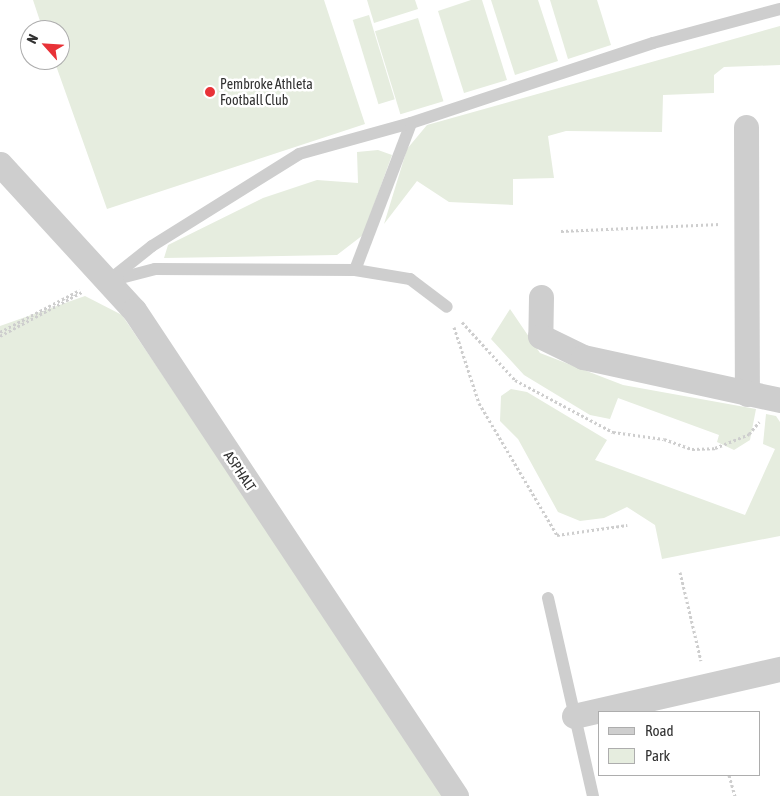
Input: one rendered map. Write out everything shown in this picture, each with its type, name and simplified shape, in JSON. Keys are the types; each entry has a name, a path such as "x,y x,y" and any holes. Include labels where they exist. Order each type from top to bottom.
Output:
{"street":[{"path":"746,127 747,394"},
{"name":"ASPHALT","path":"0,164 134,310 456,796"},
{"path":"541,297 540,336 583,357 775,399"},
{"path":"574,716 780,669"}],"lane":[{"path":"108,281 152,246 299,154 411,123 654,43 780,9"},
{"path":"355,270 411,123"},
{"path":"108,281 155,269 355,270 410,279 448,307"},
{"path":"548,598 593,796"}],"path":[{"path":"561,231 746,223"},
{"path":"0,334 108,281"},
{"path":"0,334 77,291"},
{"path":"448,307 515,380 612,432 664,439 692,449 715,448 749,434 775,399"},
{"path":"448,307 479,403 557,535 627,525"},
{"path":"680,572 706,686"},
{"path":"729,776 735,796"}],"green space":[{"name":"Pembroke Athleta Football Club","path":"33,0 324,0 365,124 107,209 58,70 70,70 70,20 40,20"},
{"path":"367,0 415,0 418,9 374,23"},
{"path":"471,0 482,0 507,80 464,93 438,11"},
{"path":"491,0 538,0 558,61 515,75"},
{"path":"550,0 597,0 611,45 568,59"},
{"path":"369,15 395,99 378,104 353,20"},
{"path":"418,18 443,101 400,114 375,31"},
{"path":"780,26 780,65 724,67 714,75 714,93 663,95 662,132 566,131 548,136 554,178 513,179 513,205 449,202 417,181 384,224 407,149 427,125"},
{"path":"378,150 392,155 363,235 337,255 164,258 168,245 263,198 317,180 358,183 357,152"},
{"path":"85,296 122,315 447,796 0,796 0,326"},
{"path":"510,309 540,353 623,385 756,409 750,440 734,450 717,442 719,435 618,398 610,419 590,415 524,375 491,339"},
{"path":"511,389 527,392 607,440 595,460 745,515 775,449 763,444 766,414 776,416 780,422 780,536 662,559 655,525 627,507 604,518 580,521 558,512 518,439 500,421 501,396"}],"place":[{"name":"Pembroke Athleta Football Club","path":"210,92"}]}
